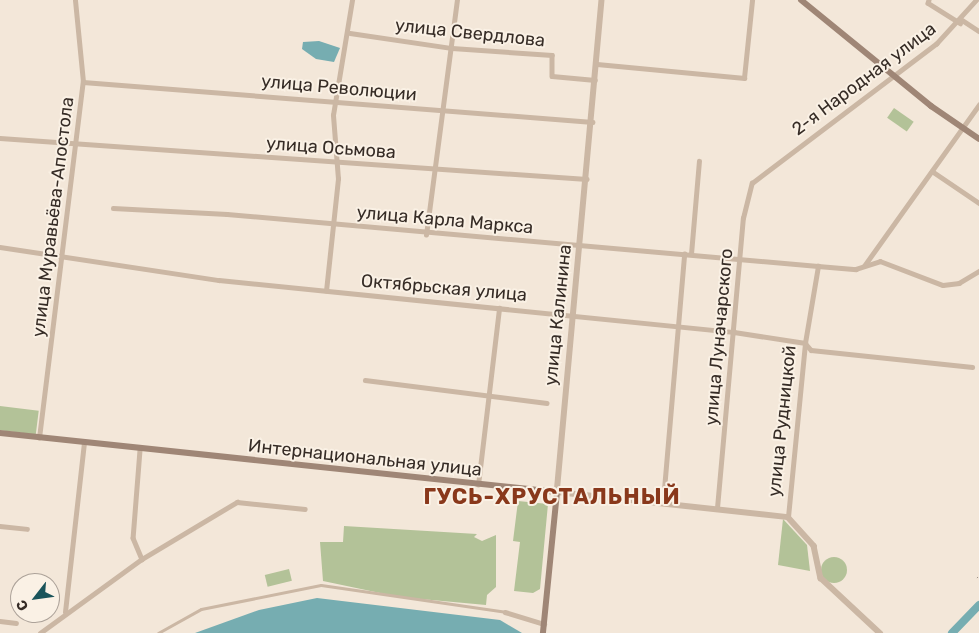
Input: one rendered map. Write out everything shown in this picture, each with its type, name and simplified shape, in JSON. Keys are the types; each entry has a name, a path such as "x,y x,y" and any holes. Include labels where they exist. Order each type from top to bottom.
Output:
{"main road":[{"path":"801,0 893,74 979,139"},
{"name":"Интернациональная улица","path":"0,433 140,450 557,492"},
{"name":"улица Калинина","path":"543,633 557,492"}],"street":[{"name":"улица Муравьёва-Апостола","path":"40,438 64,255 74,145 84,82 75,0"},
{"path":"326,291 338,179 334,160 334,101 350,33 352,0"},
{"path":"426,235 457,0"},
{"name":"улица Калинина","path":"557,492 573,314 582,244 602,0"},
{"path":"596,64 744,78 752,0"},
{"path":"930,0 928,3 979,31"},
{"name":"2-я Народная улица","path":"761,173 961,22 976,0"},
{"name":"улица Свердлова","path":"350,33 452,48 552,55 552,76 595,80"},
{"name":"улица Революции","path":"84,82 592,122"},
{"path":"864,267 961,127 979,105"},
{"name":"улица Осьмова","path":"0,138 74,145 334,160 434,170 587,179"},
{"path":"691,254 699,160"},
{"path":"932,171 979,203"},
{"name":"улица Луначарского","path":"717,508 746,201 761,173"},
{"name":"улица Карла Маркса","path":"113,208 333,224 426,235 582,244 818,266 864,267 880,261 943,285 959,283 979,270"},
{"name":"Октябрьская улица","path":"0,247 64,255 218,280 573,314 734,332 805,343 811,350 972,367"},
{"path":"663,501 684,254"},
{"name":"улица Рудницкой","path":"818,266 805,343 788,517 814,546 821,578 880,633"},
{"path":"478,485 487,396 499,308"},
{"path":"365,380 547,402"},
{"path":"65,612 84,443"},
{"path":"140,450 133,538 142,559"},
{"name":"Интернациональная улица","path":"557,492 663,501 788,517"},
{"path":"40,633 65,612 142,559 237,502 305,509"},
{"path":"0,526 27,529"},
{"path":"158,633 201,609 321,585 505,612 544,624"}],"green space":[{"path":"894,108 914,122 907,132 887,118"},
{"path":"0,406 39,411 36,435 0,430"},
{"path":"518,501 548,504 540,589 533,593 514,591 520,542 513,541"},
{"path":"783,519 807,545 810,571 778,565"},
{"path":"344,526 477,534 474,537 482,541 496,535 496,587 487,595 486,605 399,597 323,581 320,542 343,542"},
{"path":"834,557 844,560 847,570 844,580 834,583 824,580 821,570 824,560"},
{"path":"289,569 292,581 268,587 265,575"}],"water":[{"path":"319,41 340,48 334,62 316,59 302,49 303,42"},
{"path":"317,598 500,620 522,633 195,633 259,610"}],"waterway":[{"path":"952,633 979,605"}],"district":[{"name":"ГУСЬ-ХРУСТАЛЬНЫЙ","path":"552,497"}]}
